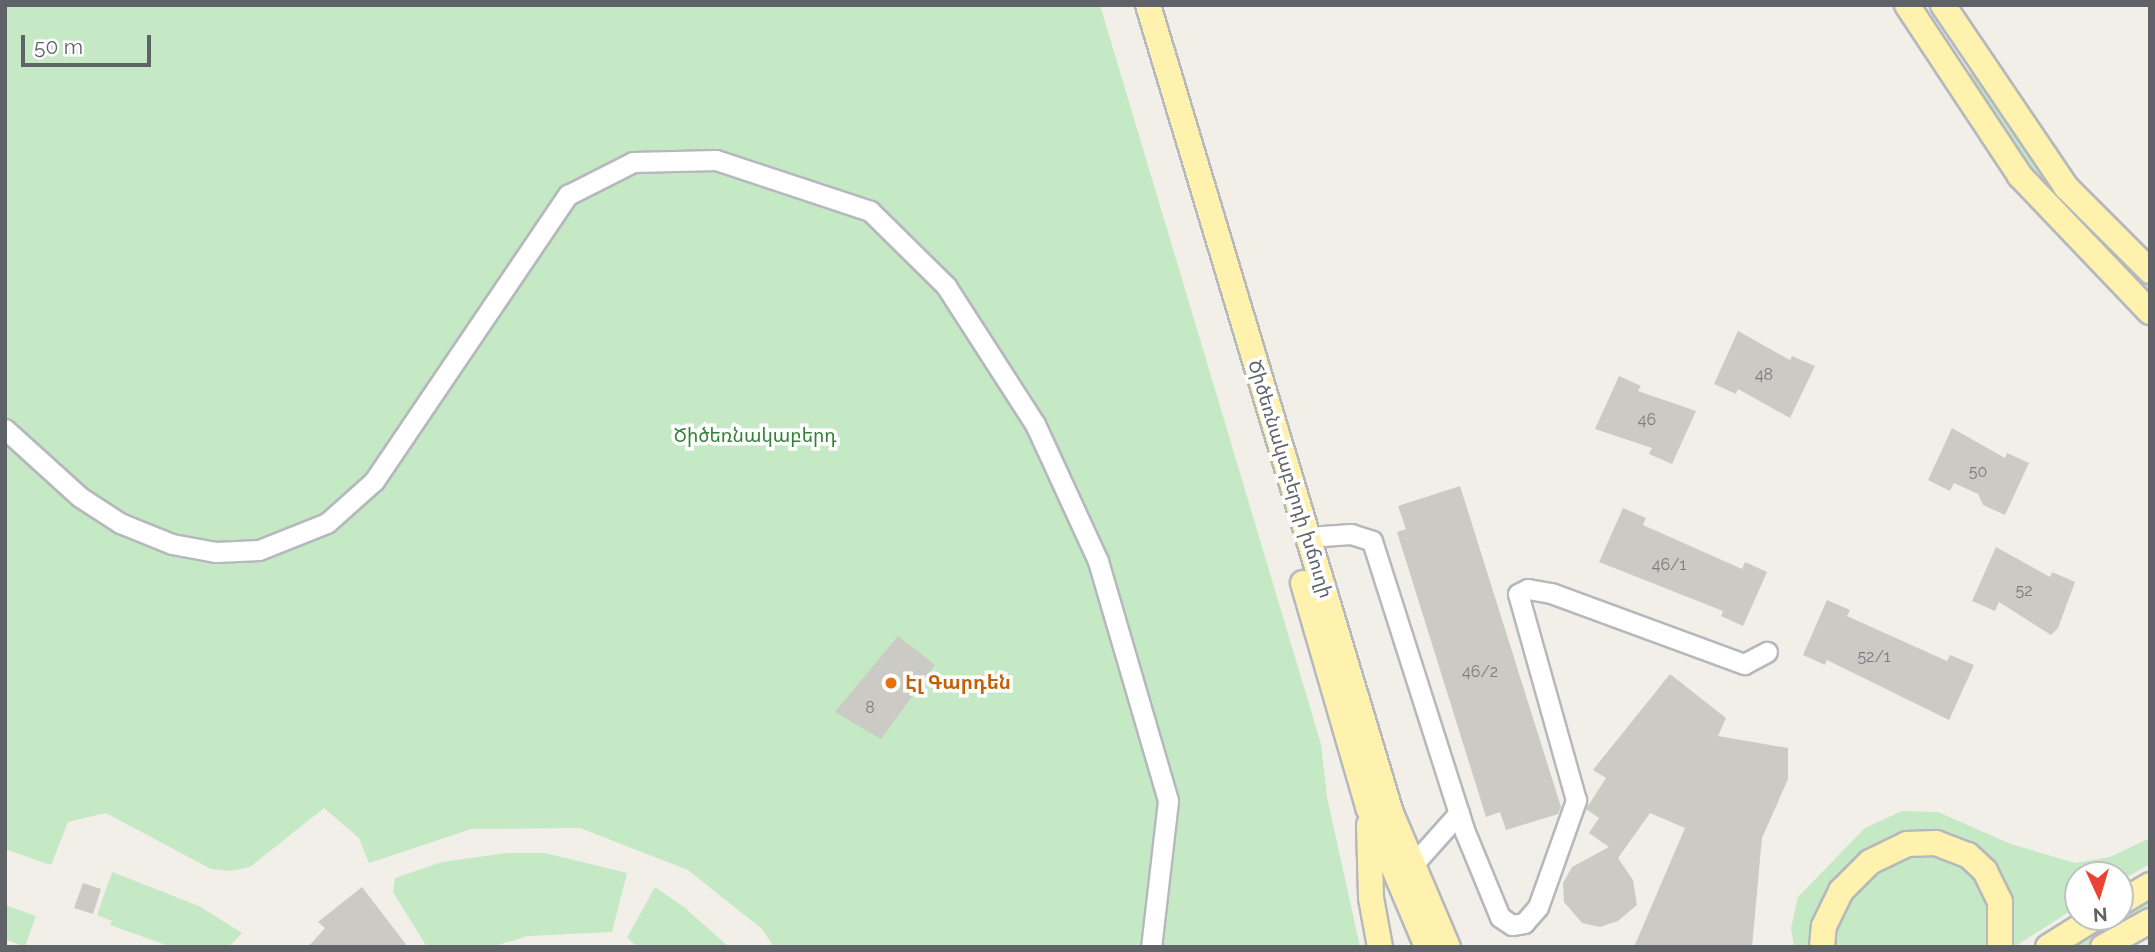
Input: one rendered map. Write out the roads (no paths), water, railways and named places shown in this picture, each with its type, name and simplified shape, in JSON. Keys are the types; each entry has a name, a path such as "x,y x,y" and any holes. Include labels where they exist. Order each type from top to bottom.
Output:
{"main road":[{"name":"Ծիծեռնակաբերդի խճուղի","path":"1130,5 1368,807 1427,947"},
{"name":"Ծիծեռնակաբերդի խճուղի","path":"1148,5 1391,813 1448,947"},
{"path":"1907,5 2020,176 2150,312"},
{"path":"1943,5 1969,48 2066,187 2150,271"},
{"path":"1945,65 1969,48"},
{"path":"1368,807 1371,898 1380,947"},
{"path":"1822,947 1824,926 1841,891 1870,862 1907,844 1936,843 1968,855 1985,871 2000,902 2000,947"},
{"path":"2134,895 2150,885"},
{"path":"2103,947 2150,921"},
{"path":"2048,947 2074,931"}],"street":[{"path":"5,429 80,497 120,523 172,544 216,552 258,550 297,539 327,523 374,481 568,195 633,162 716,160 870,211 946,286 1035,424 1098,561 1168,801 1151,947"},
{"path":"1308,537 1351,534 1372,541 1459,813 1500,917 1512,925 1524,923 1538,907 1576,800 1518,603 1518,594 1528,589 1713,657 1744,664 1767,652"},
{"path":"1417,860 1459,813"}],"place":[{"name":"Էլ Գարդեն","path":"891,683"}],"park label":[{"name":"Ծիծեռնակաբերդ","path":"755,436"}]}
